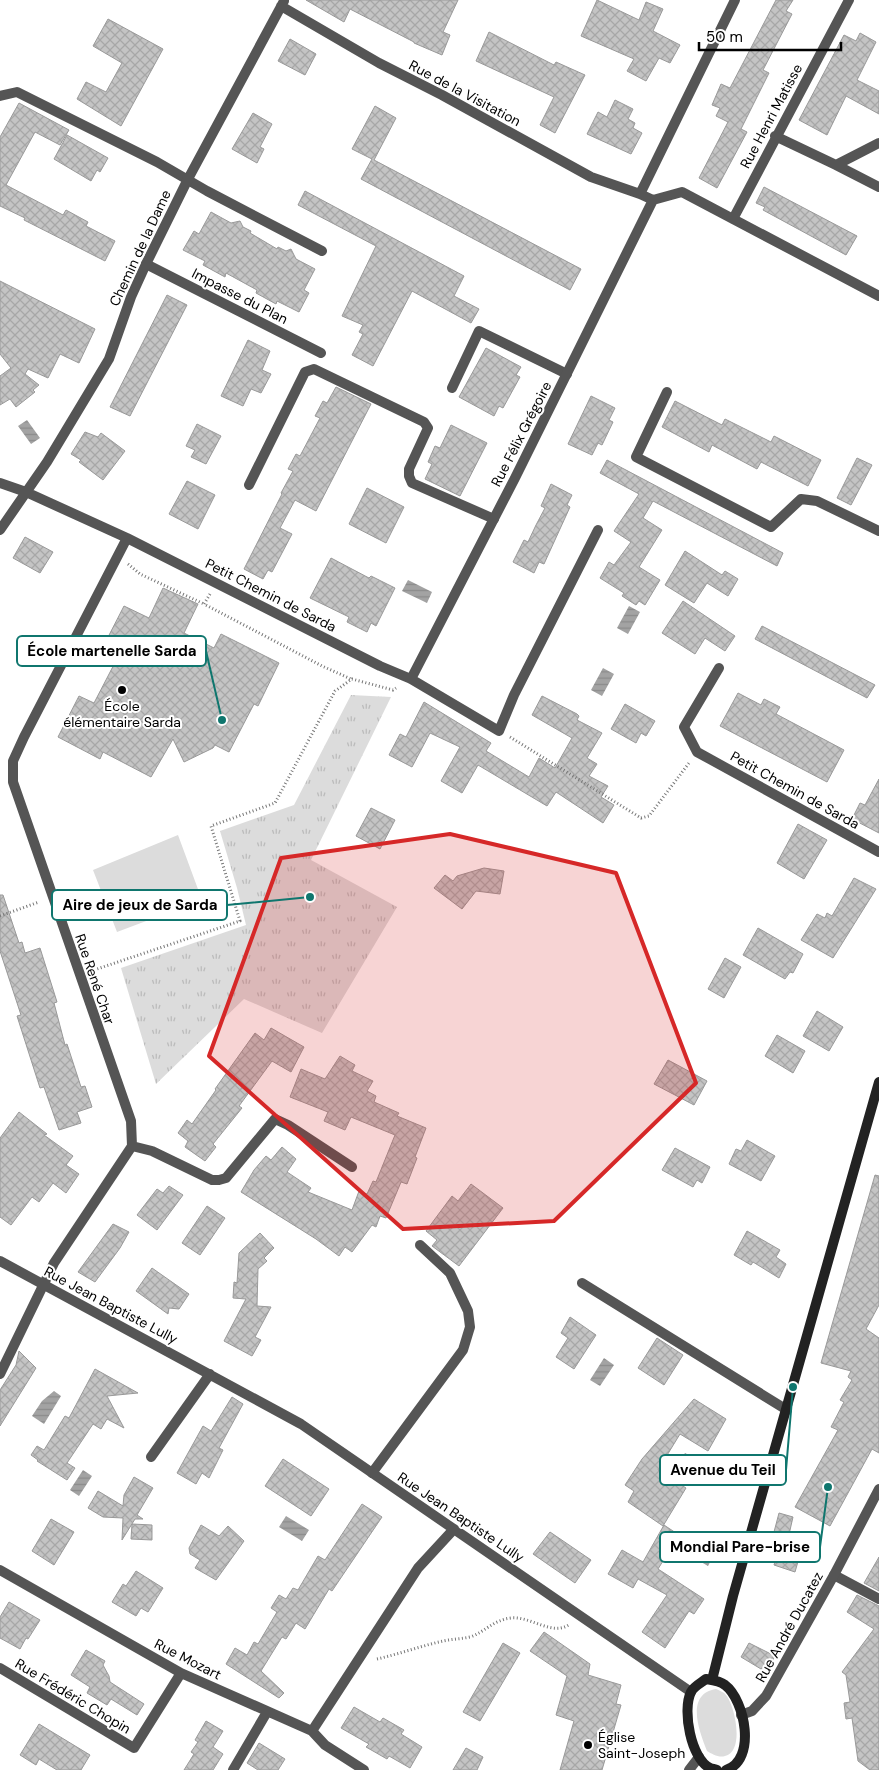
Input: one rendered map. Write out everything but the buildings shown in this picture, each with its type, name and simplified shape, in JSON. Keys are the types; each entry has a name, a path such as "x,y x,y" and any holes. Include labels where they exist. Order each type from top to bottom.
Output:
{"main road":[{"path":"712,1680 733,1596 879,1084"},
{"path":"718,1770 710,1768 699,1757 689,1728 688,1708 691,1692 698,1684 706,1680 724,1684 733,1694 746,1730 744,1749 739,1761 729,1769"}],"street":[{"path":"640,194 735,0"},
{"name":"Rue Henri Matisse","path":"733,219 850,0"},
{"name":"Rue de la Visitation","path":"283,3 379,63 442,95 591,178 653,200"},
{"name":"Chemin de la Dame","path":"0,530 72,423 109,359 131,297 146,264 188,179 283,3"},
{"path":"0,96 17,92 188,179 322,252"},
{"path":"776,136 836,164 879,187"},
{"path":"836,164 879,143"},
{"path":"653,200 682,192 879,296"},
{"name":"Rue Félix Grégoire","path":"411,679 567,374 653,200"},
{"name":"Impasse du Plan","path":"146,264 321,353"},
{"path":"452,388 480,332 567,374"},
{"path":"249,486 305,372 314,369 424,422 428,428 409,469 409,476 412,482 494,518"},
{"path":"666,392 636,457 770,527 801,498 818,502 879,531"},
{"name":"Petit Chemin de Sarda","path":"0,483 26,492 127,538 216,582 380,666 411,679 499,731"},
{"path":"499,731 514,694 598,530"},
{"name":"Rue René Char","path":"127,538 59,667 13,761 12,782 131,1121 132,1146"},
{"path":"697,752 684,727 719,668"},
{"name":"Petit Chemin de Sarda","path":"697,752 879,852"},
{"path":"0,1374 54,1263 132,1146 152,1151 212,1180 219,1180 226,1178 274,1119 288,1125 352,1167"},
{"path":"372,1473 463,1350 470,1327 468,1311 450,1273 420,1245"},
{"name":"Rue Jean Baptiste Lully","path":"0,1260 301,1424 691,1692"},
{"path":"582,1283 786,1410"},
{"path":"151,1457 210,1374"},
{"name":"Rue André Ducatez","path":"741,1715 752,1712 766,1696 834,1575 879,1489"},
{"path":"312,1731 418,1568 454,1530"},
{"name":"Rue Mozart","path":"0,1571 181,1673 312,1731 325,1745 363,1770"},
{"path":"834,1575 879,1599"},
{"name":"Rue Frédéric Chopin","path":"0,1668 134,1748 181,1673"},
{"path":"233,1770 267,1712"},
{"path":"689,1770 699,1757"}],"path":[{"path":"118,555 140,574 204,604 322,666 352,679 393,690 411,679"},
{"path":"204,604 216,582"},
{"path":"79,975 240,921 211,826 276,803 335,692 352,679"},
{"path":"499,731 552,761 641,818 649,816 697,752"},
{"path":"0,916 52,897"},
{"path":"356,1663 400,1654 446,1640 471,1636 500,1620 512,1618 526,1619 554,1630 564,1628 581,1616"}],"highlighted area":[{"path":"450,834 616,873 696,1083 554,1221 403,1229 209,1056 281,858"}],"green space":[{"path":"351,695 391,697 311,860 397,907 322,1033 244,999 156,1084 121,968 246,925 220,831 294,805"},
{"path":"178,835 202,900 117,932 93,870"},
{"path":"716,1689 726,1695 735,1718 735,1746 725,1756 707,1751 698,1724 697,1706 700,1698 706,1692"}],"shaded area":[{"path":"27,420 40,438 31,444 18,426"},
{"path":"408,580 432,592 427,603 402,591"},
{"path":"629,606 640,612 628,634 617,628"},
{"path":"603,668 614,674 602,696 591,690"},
{"path":"604,1358 614,1365 600,1386 590,1380"},
{"path":"54,1391 61,1396 44,1424 32,1416 42,1401"},
{"path":"685,1453 709,1466 703,1477 679,1463"},
{"path":"83,1470 92,1476 79,1496 70,1490"},
{"path":"286,1516 309,1530 302,1541 279,1527"},
{"path":"685,1535 715,1553 708,1566 677,1548"}],"place":[{"name":"École élémentaire Sarda","path":"122,690"},
{"name":"École martenelle Sarda","path":"222,720"},
{"name":"Aire de jeux de Sarda","path":"310,897"},
{"name":"Avenue du Teil","path":"793,1387"},
{"name":"Mondial Pare-brise","path":"828,1487"},
{"name":"Église Saint-Joseph","path":"588,1745"}]}
